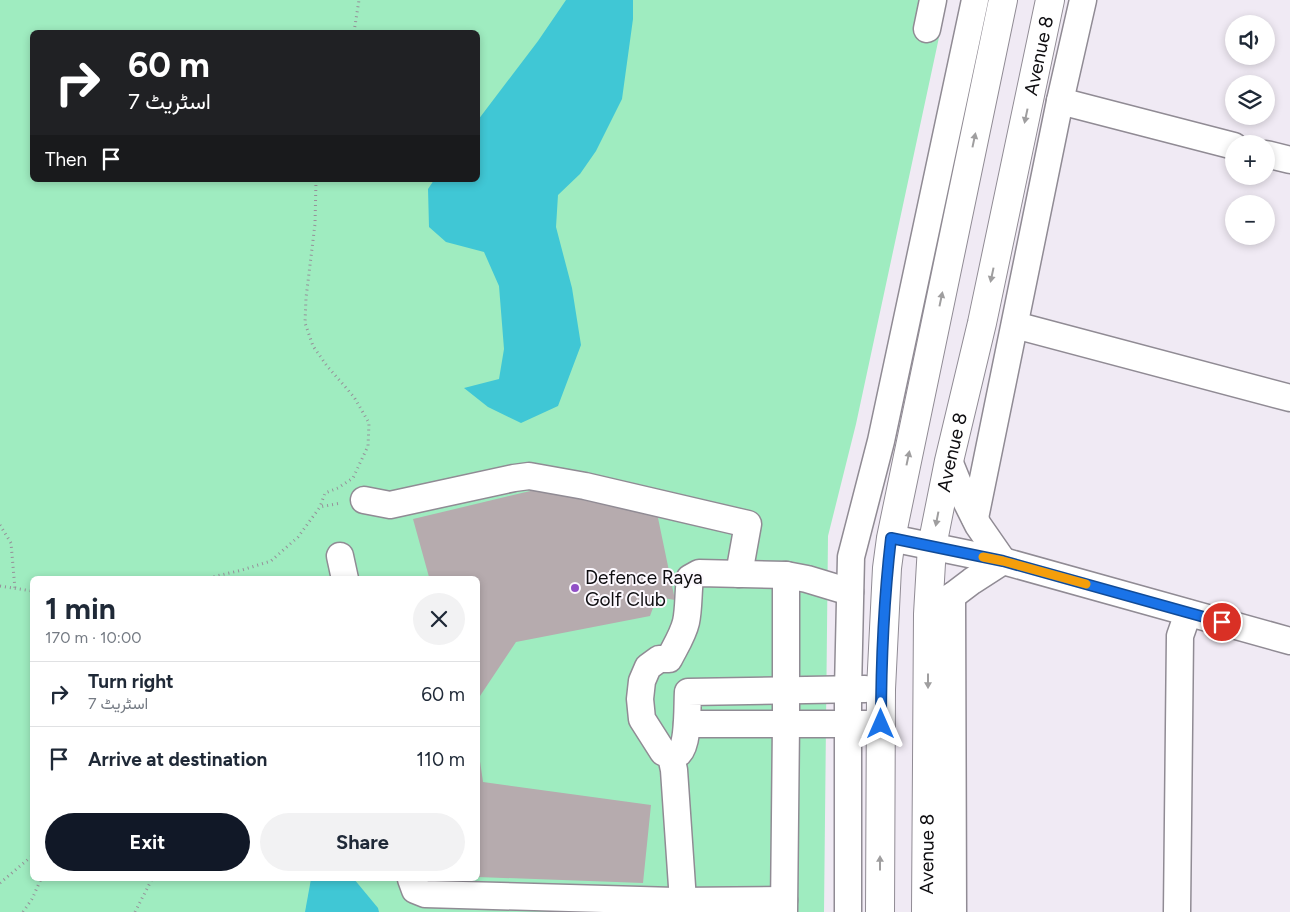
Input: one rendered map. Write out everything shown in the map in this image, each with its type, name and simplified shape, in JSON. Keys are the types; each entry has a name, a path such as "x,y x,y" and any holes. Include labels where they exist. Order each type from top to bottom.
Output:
{"main road":[{"path":"880,912 881,689 887,568 891,538 1003,0"},
{"name":"Avenue 8","path":"926,912 928,614 932,546 949,461 982,323 1050,0"}],"street":[{"path":"927,29 933,0"},
{"path":"848,912 848,690 851,556 883,432 975,0"},
{"path":"975,518 1060,101 1083,0"},
{"path":"1060,101 1225,144"},
{"path":"1275,156 1290,160"},
{"path":"1015,325 1290,398"},
{"path":"949,461 978,525 1003,561"},
{"path":"364,500 390,505 529,476 585,486 748,524 740,574"},
{"path":"891,538 1003,561 1290,641"},
{"path":"928,614 972,581 1003,561"},
{"path":"669,659 685,624 690,578 699,573 786,575 807,579 850,592"},
{"path":"412,881 415,890 425,894 677,905 784,906 787,691 786,575"},
{"path":"952,596 953,912"},
{"path":"1177,912 1180,636 1188,612"},
{"path":"659,659 669,659 681,664 686,673 688,692 685,742 679,752 671,756 663,752 642,719 640,698 642,681 648,667 659,659"},
{"path":"688,692 881,689"},
{"path":"687,724 881,724"},
{"path":"671,756 675,782 677,905"}],"path":[{"path":"354,30 359,0"},
{"path":"217,576 270,561 298,537 320,507 325,493 338,488 353,478 368,446 369,423 354,397 327,366 313,346 305,323 306,298 315,224 316,182"},
{"path":"320,507 364,500"},
{"path":"0,525 11,543 15,589"},
{"path":"0,586 30,591"},
{"path":"0,883 30,858"},
{"path":"23,912 32,899 40,881"},
{"path":"136,912 151,881"}],"green space":[{"name":"Defence Raya Golf Club","path":"0,0 947,0 856,424 828,536 824,912 0,912"}],"water":[{"path":"566,0 633,0 633,19 622,99 596,151 580,174 558,195 556,227 572,288 581,345 558,406 521,423 488,407 464,388 499,379 504,349 499,286 484,252 446,242 429,227 428,189 433,182 480,182 480,117 538,41"},
{"path":"311,881 356,881 378,908 379,912 305,912"}],"building":[{"name":"Defence Raya Golf Club","path":"543,488 657,513 675,600 657,597 650,616 516,642 480,696 480,576 429,576 413,519"},
{"path":"480,761 483,782 651,805 643,883 480,877"}],"slow traffic":[{"path":"983,557 1086,584"}],"place":[{"name":"Defence Raya Golf Club","path":"575,588"}],"route":[{"path":"881,724 887,568 891,538 1003,561 1222,622"}]}
